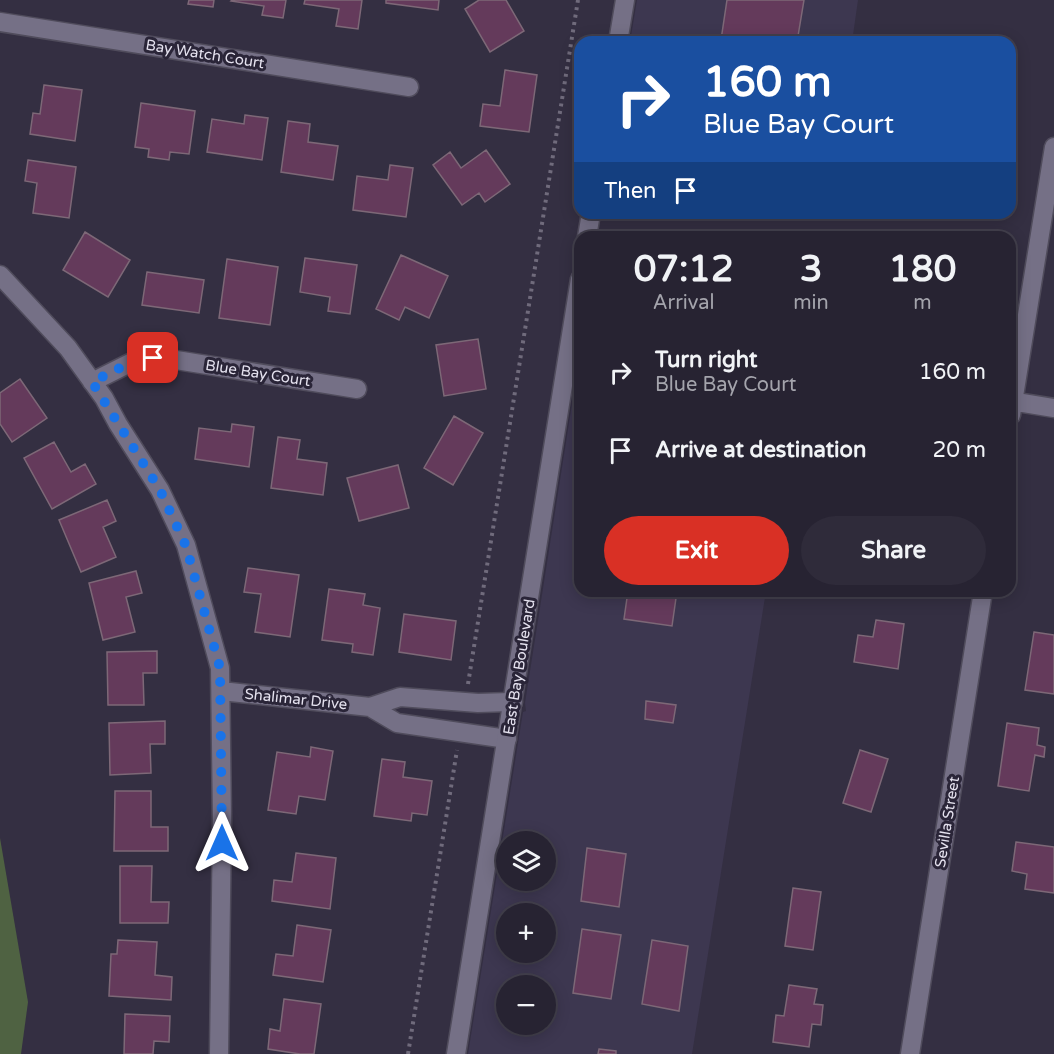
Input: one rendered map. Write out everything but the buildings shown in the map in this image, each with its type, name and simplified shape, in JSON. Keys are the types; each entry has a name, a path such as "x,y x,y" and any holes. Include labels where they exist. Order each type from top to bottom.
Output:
{"street":[{"path":"619,36 625,0"},
{"name":"Bay Watch Court","path":"0,22 409,87"},
{"path":"1016,381 1054,147"},
{"path":"0,275 68,348 92,382 160,490 186,546 220,668 222,820 219,1054"},
{"name":"East Bay Boulevard","path":"456,1054 574,345"},
{"name":"Blue Bay Court","path":"92,382 130,363 153,358 357,388"},
{"path":"1016,406 1054,408"},
{"name":"Sevilla Street","path":"910,1054 982,597"},
{"name":"Shalimar Drive","path":"221,691 370,707 397,723 507,739"},
{"name":"Shalimar Drive","path":"370,707 400,696 465,703 513,702"}],"path":[{"path":"465,703 578,0"},
{"path":"408,1054 460,732"}],"shaded area":[{"path":"637,0 858,0 853,36 631,36"},
{"path":"574,391 574,597 765,597 692,1054 468,1054 496,880 496,891 556,891 556,831 504,831 523,712 526,711 525,703"}],"green space":[{"path":"0,838 28,1002 21,1054 0,1054"}],"route":[{"path":"153,358 130,363 92,382 160,490 186,546 220,668 222,843"}]}
